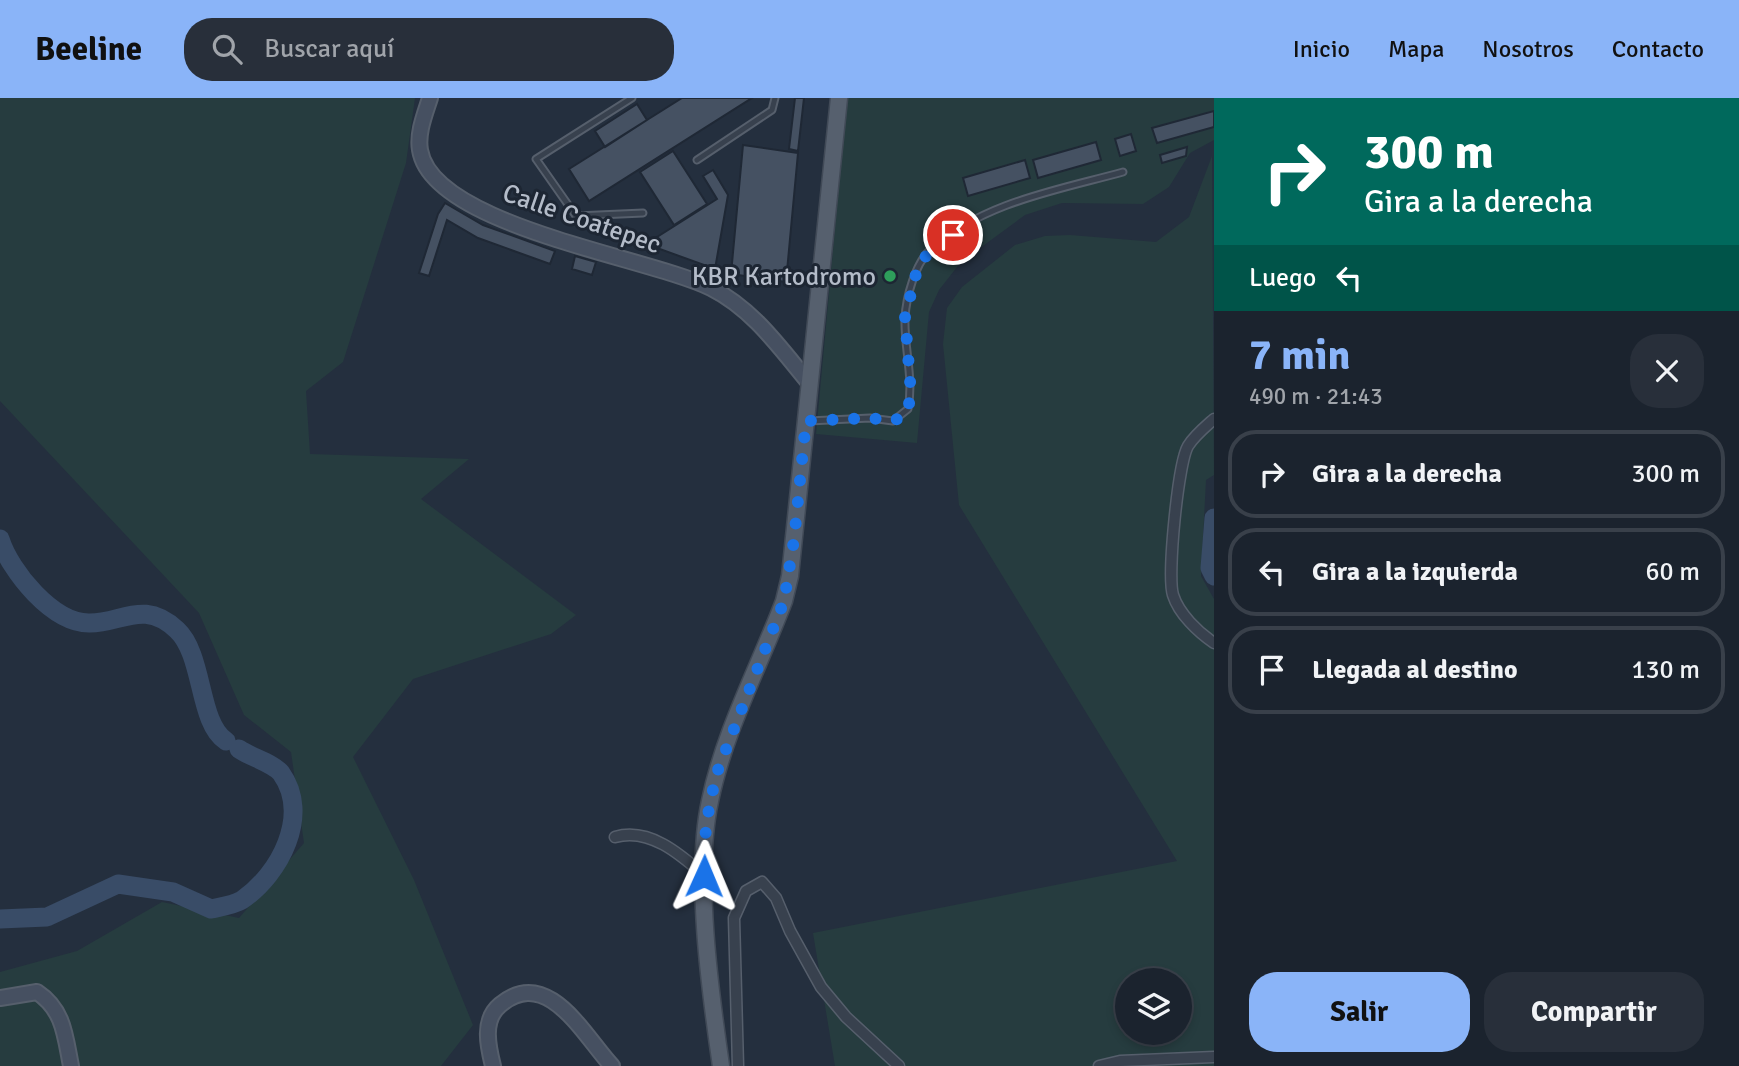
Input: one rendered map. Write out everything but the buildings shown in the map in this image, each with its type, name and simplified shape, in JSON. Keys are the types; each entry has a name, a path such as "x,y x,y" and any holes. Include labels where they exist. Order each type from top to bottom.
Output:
{"main road":[{"name":"Calle Coatepec","path":"430,98 420,132 420,149 424,163 442,188 523,229 710,288 751,314 810,384"},
{"path":"721,1066 704,876 706,824 716,775 784,601 790,576 839,98"},
{"path":"0,998 37,992 51,1002 63,1021 71,1066"},
{"path":"493,1066 487,1027 498,1006 519,993 534,992 553,999 568,1013 612,1066"}],"street":[{"path":"1214,419 1188,446 1181,466 1172,572 1172,592 1178,607 1214,643"},
{"path":"615,837 628,833 654,841 677,852 704,876"},
{"path":"738,1066 734,918 746,891 762,882 776,898 790,931 821,987 846,1017 899,1066"},
{"path":"718,1042 736,1041"},
{"path":"1099,1066 1120,1061 1214,1057"}],"lane":[{"path":"632,98 536,159 576,216 643,212"},
{"path":"697,160 772,110 775,98"},
{"path":"806,421 870,418 893,421 908,409 911,393 905,317 917,270 930,250 975,220 1009,203 1123,172"}],"green space":[{"path":"0,98 415,98 406,163 343,362 306,391 310,454 469,459 421,499 576,615 551,634 413,679 353,757 414,880 473,1025 441,1066 0,1066 0,972 77,951 162,902 239,918 304,843 291,752 244,715 199,613 0,401"},
{"name":"KBR Kartodromo","path":"847,98 1214,98 1214,140 1190,153 1169,187 1143,204 1062,203 1025,215 961,262 939,290 929,312 917,443 816,434"},
{"path":"1212,156 1214,475 1206,480 1201,576 1214,599 1214,1066 835,1066 813,933 1177,861 959,505 943,344 947,308 962,287 1015,245 1045,236 1070,235 1156,242 1189,217"}],"waterway":[{"path":"1214,518 1210,568 1214,576"},
{"path":"0,539 23,580 62,615 90,623 143,614 165,621 177,630 192,655 210,720 226,741"},
{"path":"0,919 47,917 118,884 173,892 211,909 242,900 256,889 279,859 292,825 293,807 289,789 281,773 273,766 239,749"}],"place":[{"name":"KBR Kartodromo","path":"890,276"}],"route":[{"path":"704,876 706,824 716,775 784,601 790,576 806,421 870,418 893,421 902,417 908,409 911,393 905,317 917,270 930,250 953,235"}]}
